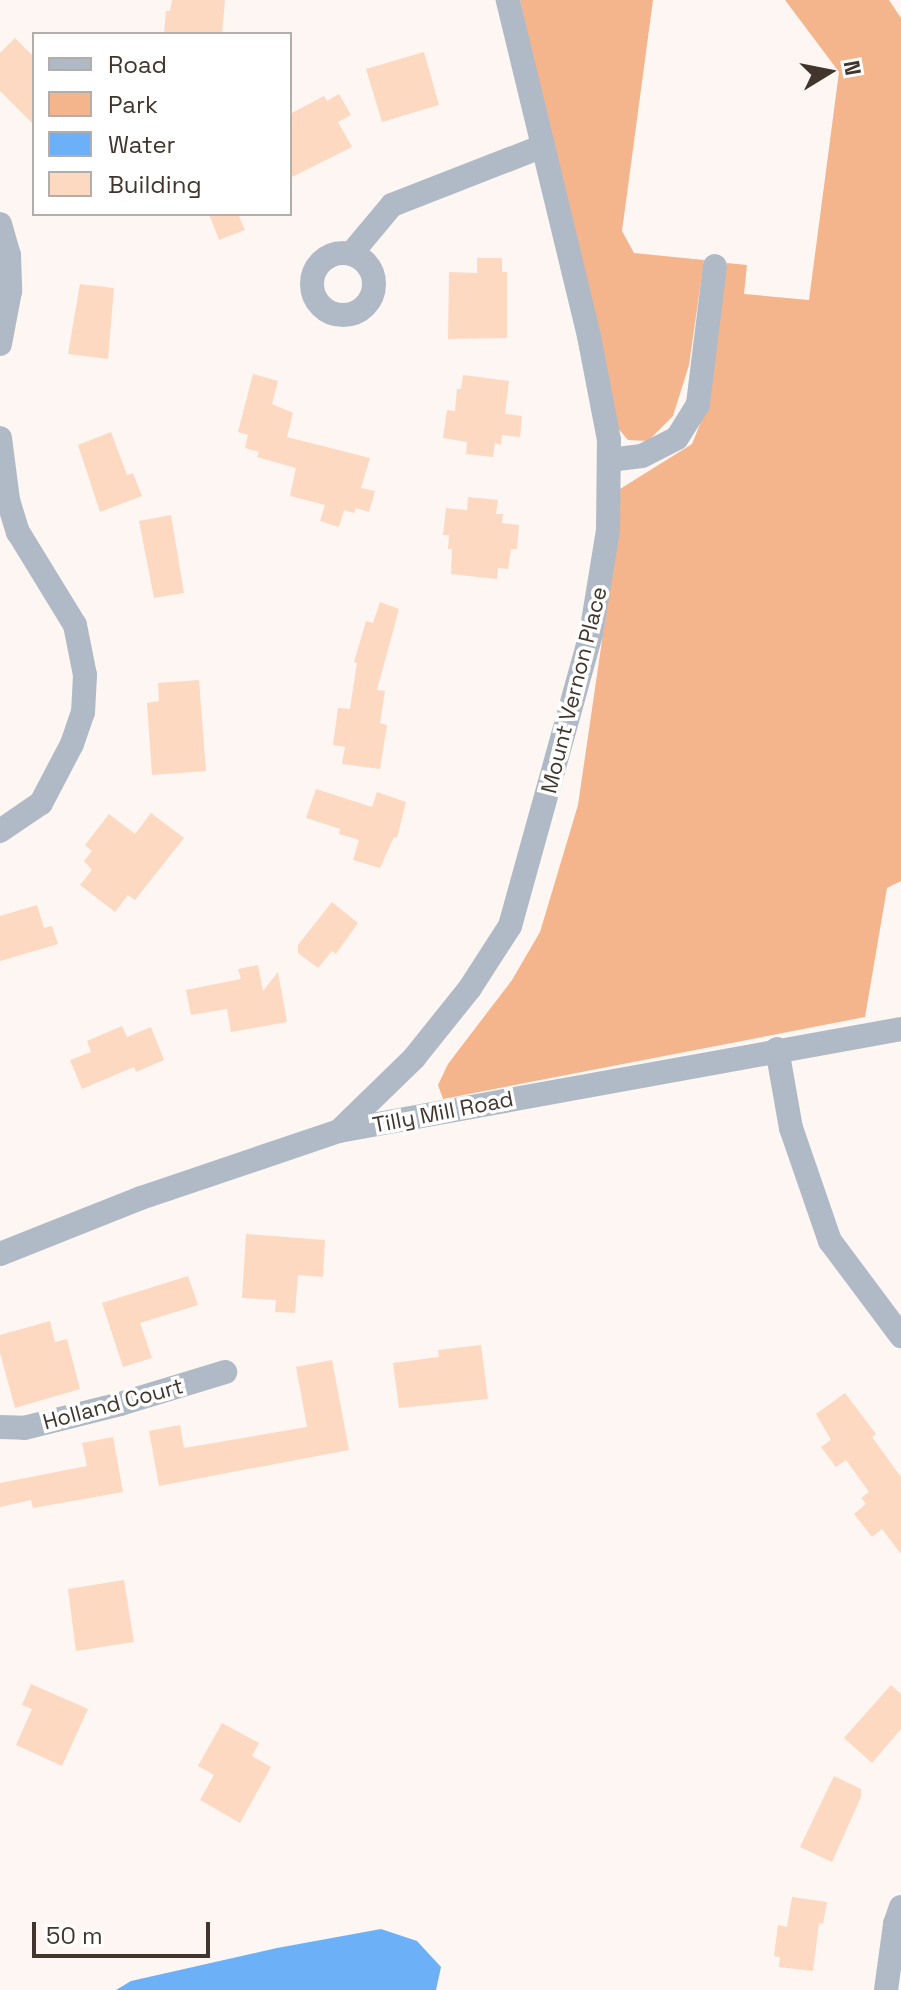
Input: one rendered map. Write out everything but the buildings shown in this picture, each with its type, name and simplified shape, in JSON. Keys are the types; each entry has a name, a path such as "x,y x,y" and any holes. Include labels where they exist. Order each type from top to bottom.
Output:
{"street":[{"name":"Mount Vernon Place","path":"339,1131 414,1058 470,988 510,926 543,815 595,614 608,530 609,440 589,336 508,0"},
{"path":"351,254 392,205 543,146"},
{"path":"0,224 9,255 10,291 0,344"},
{"path":"609,460 642,456 677,438 698,404 715,266"},
{"path":"0,438 4,500 18,532 75,625 85,675 83,712 72,744 41,803 0,831"},
{"name":"Tilly Mill Road","path":"0,1254 141,1198 339,1131 777,1049 901,1029"},
{"path":"777,1049 791,1128 830,1241 901,1336"},
{"name":"Holland Court","path":"0,1427 24,1428 120,1404 225,1372"},
{"path":"886,1990 895,1924 901,1907"}],"green space":[{"path":"520,0 653,0 622,231 634,253 704,260 689,365 673,416 648,441 628,440 616,426"},
{"path":"785,0 889,0 901,18 901,881 887,888 865,1017 443,1099 438,1085 448,1064 512,980 540,932 578,805 620,517 620,489 692,444 700,424 727,263 747,265 744,294 809,300 839,72"}],"water":[{"path":"381,1929 417,1941 441,1967 436,1990 116,1990 131,1981 277,1948"}]}
